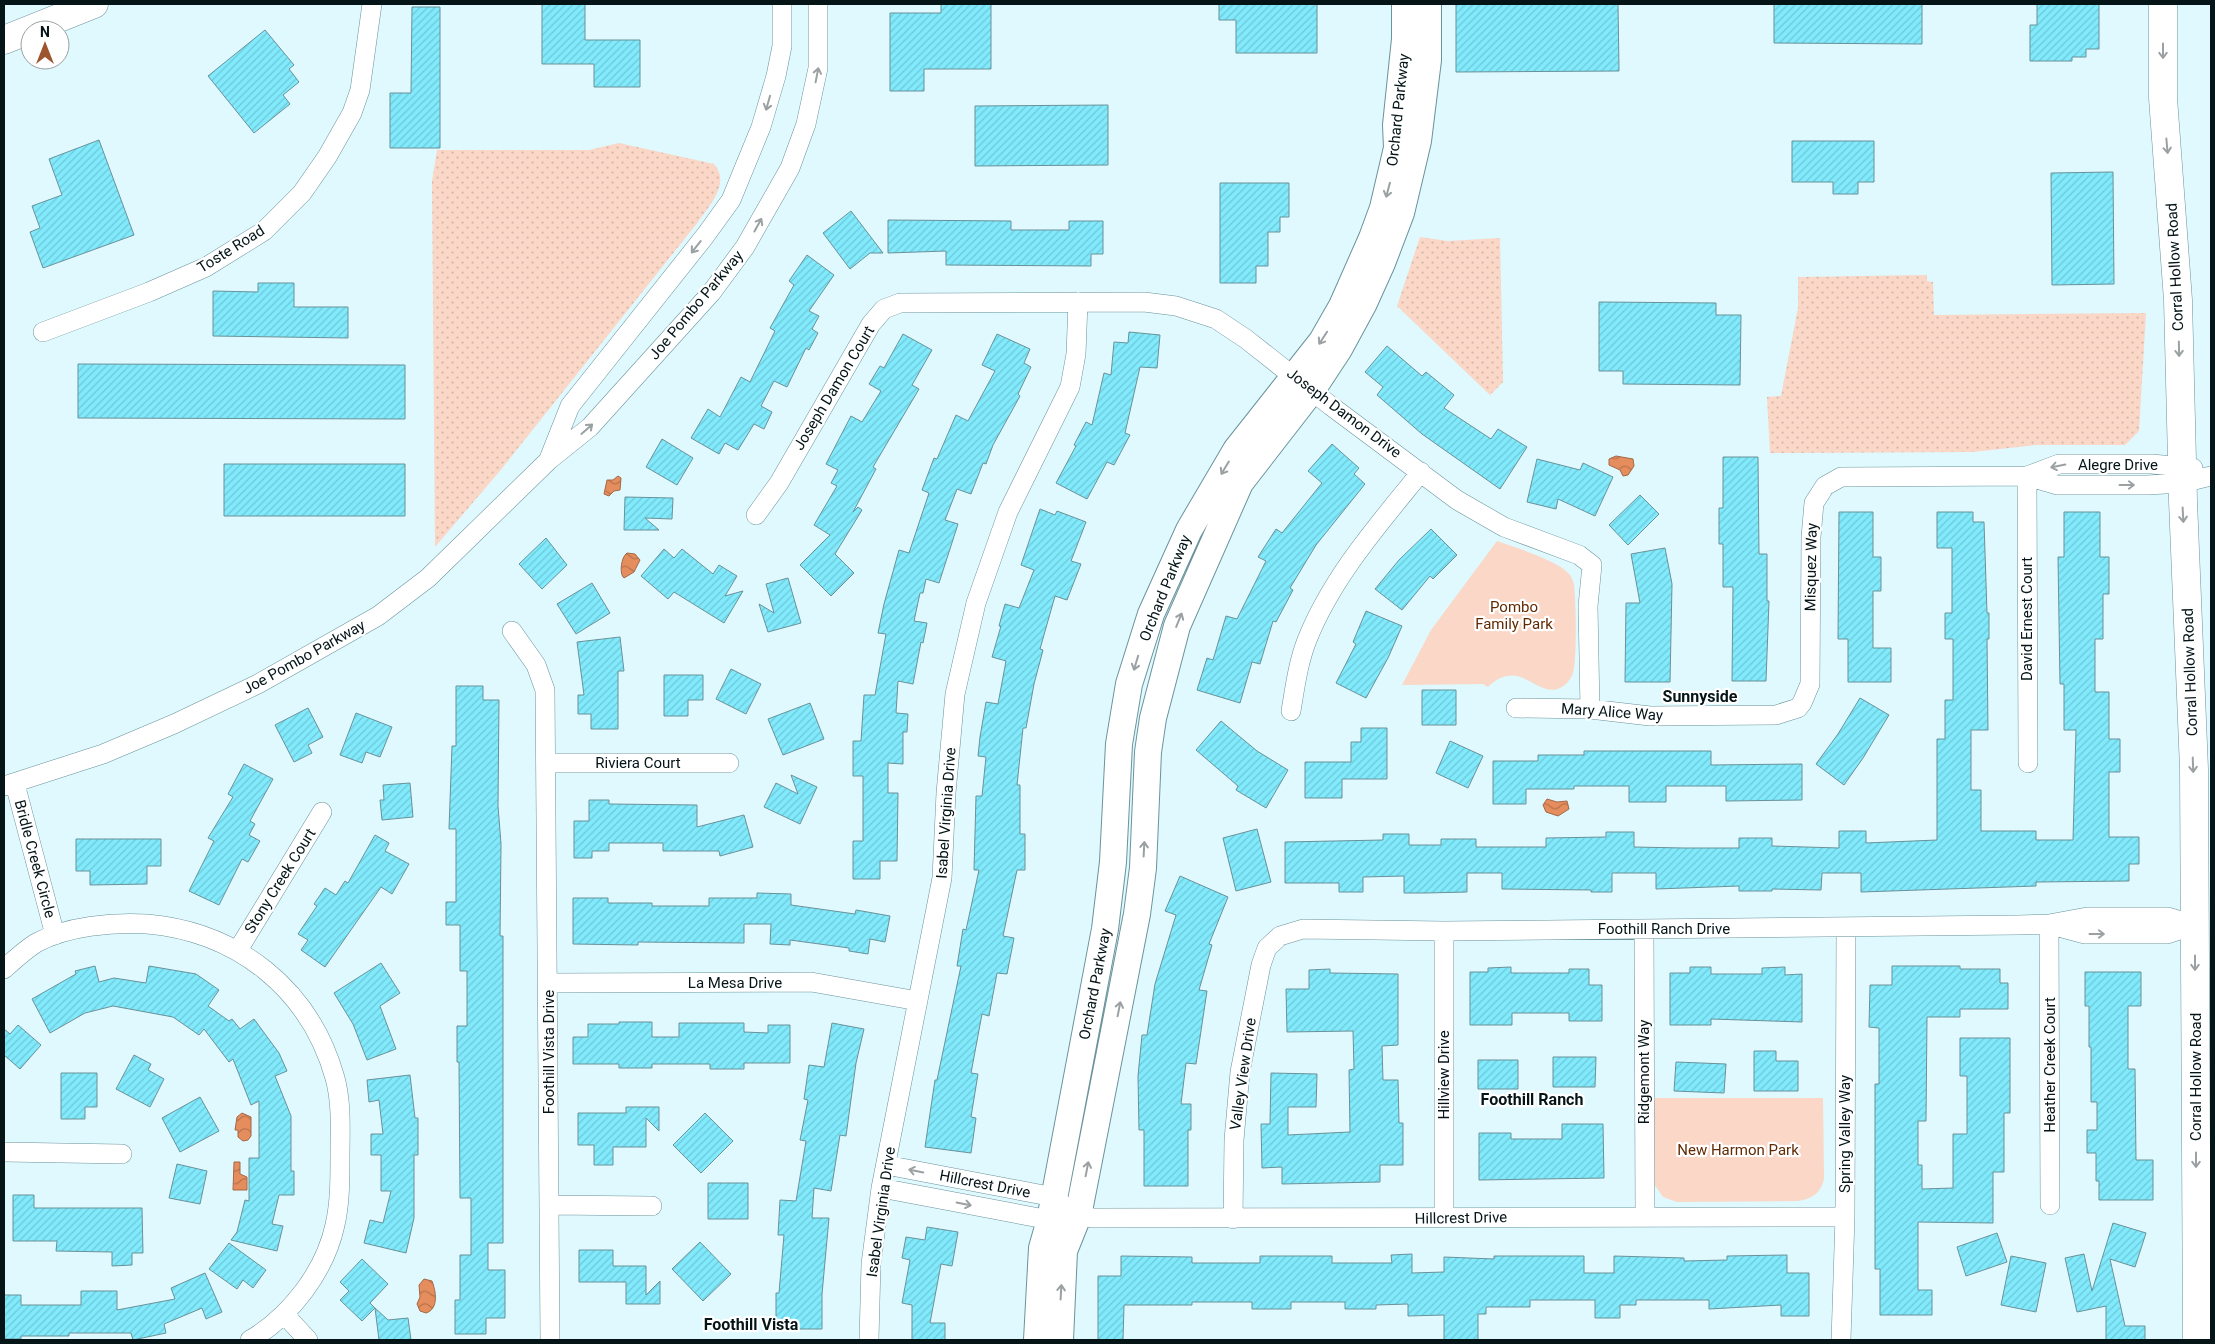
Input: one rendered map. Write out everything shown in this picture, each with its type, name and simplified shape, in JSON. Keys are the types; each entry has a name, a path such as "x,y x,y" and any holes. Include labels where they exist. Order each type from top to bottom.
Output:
{"main road":[{"path":"4,40 94,4"},
{"name":"Corral Hollow Road","path":"2159,10 2163,98 2178,300 2182,475 2194,769 2203,930 2197,1340"}],"street":[{"name":"Toste Road","path":"43,332 149,292 206,267 264,231 302,193 327,157 352,113 360,90 372,4"},
{"name":"Joe Pombo Parkway","path":"549,460 570,406 706,236 731,200 762,127 776,76 782,46 782,4"},
{"name":"Joe Pombo Parkway","path":"9,785 103,754 174,724 258,684 378,616 428,578 549,460 590,427 711,293 745,247 790,168 806,124 818,68 818,4"},
{"name":"Orchard Parkway","path":"1060,1340 1064,1251 1078,1216 1137,914 1143,868 1148,752 1152,726 1177,626 1240,483 1304,383 1322,341 1360,269 1383,208 1397,148 1396,125 1405,39 1405,4"},
{"name":"Orchard Parkway","path":"1037,1340 1042,1248 1052,1209 1106,928 1113,862 1119,744 1130,684 1151,614 1189,530 1236,450 1339,349 1364,303 1401,213 1423,115 1428,60 1428,4"},
{"name":"Isabel Virginia Drive","path":"869,1340 872,1264 881,1188 942,878 946,793 956,694 976,603 1008,512 1070,387 1076,354 1078,302"},
{"name":"Joseph Damon Drive","path":"939,303 1144,302 1176,306 1216,319 1304,383 1457,500 1504,527 1579,555 1592,565 1588,606 1590,709"},
{"name":"Joseph Damon Court","path":"756,515 779,482 870,324 884,309 900,303 939,303"},
{"name":"Alegre Drive","path":"1883,477 2027,476 2059,464 2152,464 2182,475 2211,476"},
{"name":"Alegre Drive","path":"2182,475 2211,471"},
{"path":"1291,711 1296,675 1307,640 1325,603 1359,550 1421,472"},
{"name":"David Ernest Court","path":"2027,476 2028,763"},
{"name":"Misquez Way","path":"1798,708 1810,684 1811,537 1814,503 1825,486 1841,478 1883,477"},
{"name":"Foothill Vista Drive","path":"512,631 536,665 545,690 549,983 550,1340"},
{"name":"Mary Alice Way","path":"1516,708 1590,709 1650,716 1776,715 1798,708"},
{"name":"Riviera Court","path":"547,763 729,763"},
{"name":"Bridle Creek Circle","path":"9,785 54,935"},
{"name":"Stony Creek Court","path":"238,950 322,812"},
{"name":"Foothill Ranch Drive","path":"1280,936 1304,929 1444,931 1846,928 2049,924 2087,917 2168,917 2203,930"},
{"path":"4,969 36,943 54,935 128,923 169,926 207,936 238,950 274,977 295,1000 319,1038 335,1079 340,1107 340,1187 335,1225 324,1257 307,1287 284,1314 250,1340"},
{"name":"Heather Creek Court","path":"2049,924 2050,1205"},
{"name":"Spring Valley Way","path":"1841,1340 1845,1217 1846,928"},
{"name":"Ridgemont Way","path":"1644,929 1645,1216"},
{"name":"Hillview Drive","path":"1444,931 1444,1218"},
{"name":"Valley View Drive","path":"1233,1219 1234,1140 1240,1072 1261,965 1267,948 1280,936"},
{"name":"La Mesa Drive","path":"549,983 811,982 918,1001"},
{"path":"4,1152 122,1154"},
{"name":"Hillcrest Drive","path":"886,1165 1078,1216 1094,1218 1845,1217"},
{"name":"Hillcrest Drive","path":"881,1188 1052,1209"},
{"path":"550,1205 652,1206"},
{"path":"284,1314 308,1340"}],"green space":[{"path":"619,143 714,164 719,171 720,179 716,194 698,222 499,472 435,547 432,181 437,150 589,150"},
{"path":"1420,237 1448,241 1500,238 1503,382 1490,395 1397,306"},
{"path":"1927,275 1927,281 1933,282 1934,315 2146,313 2139,431 2125,445 2036,445 1973,452 1770,453 1767,397 1781,396 1798,308 1798,277"},
{"name":"Pombo Family Park","path":"1497,541 1554,563 1562,567 1572,578 1575,593 1576,643 1573,673 1567,683 1557,689 1548,689 1521,677 1511,676 1500,678 1488,687 1483,684 1402,685 1431,630"},
{"name":"New Harmon Park","path":"1652,1098 1823,1098 1824,1179 1821,1188 1812,1197 1798,1201 1677,1202 1663,1197 1654,1184"}],"water":[{"path":"1616,456 1633,459 1634,466 1628,475 1623,476 1620,470 1609,465 1609,459"},
{"path":"618,476 621,478 620,490 614,491 609,496 604,494 607,480 613,480"},
{"path":"627,553 635,554 640,560 634,572 624,578 621,566 623,558"},
{"path":"1547,799 1557,802 1567,801 1569,809 1558,816 1546,812 1543,805"},
{"path":"242,1113 251,1117 251,1136 248,1140 243,1141 238,1137 238,1130 235,1130 237,1117"},
{"path":"234,1162 240,1162 240,1174 247,1177 247,1190 233,1190"},
{"path":"424,1279 432,1281 435,1290 435,1304 426,1313 420,1311 417,1304 420,1297 419,1285"}],"building":[{"path":"542,4 585,4 585,40 640,40 640,87 594,87 594,64 542,64"},
{"path":"941,4 991,4 991,69 924,69 924,91 890,91 890,13 941,13"},
{"path":"1219,4 1317,4 1317,53 1236,53 1236,20 1219,20"},
{"path":"1456,4 1618,4 1619,71 1456,72"},
{"path":"1774,4 1922,4 1922,44 1774,43"},
{"path":"2037,4 2099,4 2099,49 2086,49 2086,57 2072,57 2072,61 2030,61 2030,25 2037,25"},
{"path":"412,7 440,7 440,148 390,148 390,93 411,93"},
{"path":"265,30 294,65 289,69 299,82 283,95 290,104 254,133 208,76"},
{"path":"1108,105 1108,165 975,166 975,106"},
{"path":"99,140 134,235 43,268 30,232 40,228 32,206 62,195 49,159"},
{"path":"1792,141 1874,141 1874,182 1858,182 1858,194 1833,194 1833,182 1792,182"},
{"path":"2113,172 2114,284 2052,285 2051,173"},
{"path":"1220,183 1289,183 1289,217 1280,217 1280,232 1268,232 1268,266 1256,266 1256,283 1220,283"},
{"path":"851,211 883,253 870,253 850,269 823,233"},
{"path":"888,220 1011,221 1011,230 1069,230 1069,221 1103,221 1103,254 1091,254 1091,266 946,265 946,251 888,253"},
{"path":"807,255 834,275 809,311 819,316 812,329 818,333 809,350 806,348 787,387 774,381 761,406 772,412 764,429 754,424 738,450 725,443 719,454 691,438 708,409 720,417 741,377 750,382 775,331 770,328 794,285 789,281"},
{"path":"258,283 294,283 294,307 348,307 348,338 213,336 213,291 258,292"},
{"path":"1599,302 1716,303 1716,315 1741,315 1740,385 1623,384 1623,371 1599,371"},
{"path":"1129,332 1160,335 1157,368 1140,367 1125,433 1130,435 1114,465 1107,462 1087,499 1056,483 1076,446 1074,445 1086,422 1092,425 1104,373 1111,375 1114,342 1128,343"},
{"path":"903,334 932,350 912,385 919,389 873,467 876,469 853,512 858,507 862,510 835,554 854,573 831,596 800,565 830,535 814,525 837,486 831,483 838,470 826,464 851,416 862,422 881,391 869,384 880,366 884,368"},
{"path":"997,334 1030,349 1024,363 1031,367 1018,394 1020,396 993,445 986,464 983,463 971,494 957,489 945,520 958,524 939,583 926,579 923,593 920,593 914,621 927,623 923,643 921,642 913,684 898,681 896,713 908,714 907,732 903,732 903,764 888,763 888,793 898,793 897,861 880,861 880,879 853,879 853,841 863,841 863,776 853,776 853,741 861,741 864,695 875,695 886,634 878,633 884,604 899,550 909,553 929,493 922,490 934,458 937,459 956,415 968,421 995,371 982,365"},
{"path":"1387,346 1422,376 1426,372 1454,395 1444,408 1491,439 1498,429 1527,447 1500,489 1422,434 1377,395 1383,387 1365,372"},
{"path":"78,364 405,365 405,419 78,418"},
{"path":"662,439 693,458 677,485 646,467"},
{"path":"1332,444 1359,468 1354,474 1365,484 1316,545 1290,588 1293,590 1276,622 1273,621 1260,664 1252,662 1240,703 1197,690 1207,658 1213,660 1226,616 1237,619 1266,561 1258,557 1276,529 1282,533 1322,483 1308,471"},
{"path":"1723,457 1758,457 1759,554 1767,554 1767,601 1769,601 1766,681 1732,681 1733,587 1723,587 1723,544 1719,544 1719,508 1723,508"},
{"path":"1537,459 1580,470 1583,463 1613,477 1595,516 1558,499 1556,509 1527,502"},
{"path":"224,464 405,464 405,516 224,516"},
{"path":"1640,495 1659,514 1628,545 1609,525"},
{"path":"625,497 673,498 672,519 645,518 659,530 624,530"},
{"path":"1040,509 1055,515 1057,511 1086,522 1071,561 1081,564 1067,600 1055,596 1040,649 1043,650 1034,684 1026,728 1023,728 1017,785 1020,785 1020,834 1025,834 1025,870 1017,870 1003,936 1014,938 1007,974 997,973 989,1016 982,1014 971,1073 978,1074 971,1117 976,1118 971,1153 925,1147 935,1080 937,1080 961,966 957,966 963,929 966,930 979,870 974,870 976,796 982,796 986,757 978,756 980,737 986,702 998,704 1006,661 992,657 1005,604 1019,608 1034,570 1021,565"},
{"path":"1839,512 1873,512 1873,557 1881,557 1881,591 1873,591 1873,648 1891,648 1891,682 1848,682 1848,639 1838,639"},
{"path":"1937,512 1973,512 1973,522 1984,522 1987,613 1989,613 1989,639 1987,639 1988,730 1971,730 1971,790 1981,790 1981,831 2036,831 2036,840 2073,840 2076,730 2064,730 2064,684 2060,684 2058,557 2064,557 2064,512 2100,512 2100,557 2109,557 2109,594 2103,594 2103,639 2095,639 2095,692 2109,692 2109,739 2120,739 2120,772 2109,772 2109,837 2139,837 2139,864 2129,864 2129,881 2036,882 2036,886 1861,892 1861,873 1822,873 1821,890 1772,889 1772,891 1739,891 1739,886 1656,889 1656,873 1612,873 1612,892 1502,889 1502,873 1467,873 1467,892 1404,893 1404,876 1363,877 1363,892 1339,892 1339,883 1285,883 1285,842 1383,840 1383,834 1409,834 1409,845 1441,845 1441,839 1476,839 1476,847 1546,847 1546,838 1606,837 1606,832 1634,832 1634,847 1739,848 1739,838 1772,838 1772,846 1839,848 1839,831 1866,831 1866,843 1937,840 1937,739 1945,739 1945,700 1953,700 1953,639 1945,639 1945,613 1952,613 1952,548 1937,548"},
{"path":"1431,529 1457,555 1433,579 1430,576 1402,610 1375,589 1399,560"},
{"path":"546,538 567,565 542,589 519,564"},
{"path":"1665,548 1672,584 1670,682 1625,682 1626,603 1640,603 1631,554"},
{"path":"664,549 674,558 682,549 713,574 719,565 737,576 725,596 743,591 724,623 674,592 668,599 641,576"},
{"path":"788,578 801,623 768,632 759,604 774,613 766,584"},
{"path":"592,583 610,613 576,634 557,604"},
{"path":"1366,611 1402,626 1388,658 1366,698 1336,683 1356,644 1353,642"},
{"path":"620,637 624,671 618,671 618,729 591,729 591,714 578,714 578,695 584,695 577,642"},
{"path":"731,669 761,684 746,714 716,699"},
{"path":"664,675 703,675 703,700 688,700 688,716 664,716"},
{"path":"456,686 483,686 483,700 499,700 500,936 503,936 503,1243 488,1243 488,1270 505,1270 505,1318 486,1318 486,1334 455,1334 455,1300 460,1300 460,1255 471,1255 471,1198 460,1198 459,1062 457,1062 457,1026 467,1026 467,971 460,971 460,925 446,925 446,902 456,902 456,829 449,829 452,746 456,746"},
{"path":"1422,690 1456,690 1456,725 1422,725"},
{"path":"1860,698 1889,715 1844,785 1816,764 1838,734"},
{"path":"810,703 824,739 783,755 768,719"},
{"path":"308,708 323,737 308,745 312,753 294,762 275,725"},
{"path":"356,713 392,727 380,757 366,752 362,763 340,755"},
{"path":"1221,721 1257,751 1288,770 1266,808 1236,790 1238,786 1196,750"},
{"path":"1361,728 1387,728 1387,779 1342,779 1342,798 1305,798 1305,762 1351,762 1351,742 1361,742"},
{"path":"1450,741 1483,756 1468,788 1436,773"},
{"path":"1584,751 1711,751 1711,765 1802,764 1802,800 1726,801 1726,786 1666,786 1666,802 1629,802 1629,786 1574,786 1574,789 1526,789 1526,804 1493,804 1493,761 1538,761 1538,755 1584,755"},
{"path":"244,764 273,779 250,821 255,824 249,835 260,841 248,862 242,859 219,905 189,891 214,841 208,838 233,797 228,794"},
{"path":"791,775 817,787 800,824 764,807 776,783 798,794"},
{"path":"410,783 413,817 382,820 380,800 384,800 383,785"},
{"path":"589,800 609,800 609,804 697,805 697,827 744,815 753,847 720,856 719,851 663,851 663,843 609,843 609,851 592,851 592,858 574,858 574,821 589,821"},
{"path":"1257,829 1271,882 1236,891 1223,838"},
{"path":"375,835 389,843 385,851 409,864 392,894 381,887 325,967 301,950 308,940 298,934 317,906 314,904 325,888 336,895 345,881 348,883"},
{"path":"76,839 161,839 161,866 147,866 147,884 90,885 90,871 76,871"},
{"path":"1180,876 1228,897 1209,944 1212,945 1199,990 1207,991 1196,1064 1186,1063 1181,1104 1191,1104 1191,1130 1188,1130 1188,1186 1144,1186 1144,1130 1139,1130 1138,1076 1142,1035 1147,1035 1155,984 1176,915 1165,911"},
{"path":"757,893 791,894 791,905 855,914 856,910 890,916 885,942 870,939 868,954 849,951 849,948 790,940 790,945 770,944 771,924 744,924 744,943 638,942 638,945 573,944 573,898 608,898 608,903 652,903 652,906 709,906 709,898 757,898"},
{"path":"381,963 400,993 380,1006 396,1049 367,1060 353,1024 334,993"},
{"path":"95,966 99,982 114,978 146,983 149,966 196,974 219,990 208,1006 229,1021 232,1019 240,1029 254,1019 279,1053 287,1071 275,1076 291,1116 291,1171 294,1171 294,1195 279,1195 272,1224 283,1226 277,1251 231,1240 237,1232 245,1200 249,1201 249,1158 259,1158 259,1101 251,1105 233,1059 229,1062 204,1029 199,1035 173,1017 113,1006 85,1013 50,1033 32,999 76,974 75,971"},
{"path":"1892,966 1960,966 1960,969 2000,969 2000,983 2008,983 2008,1009 1960,1009 1960,1017 1927,1017 1926,1121 1918,1121 1918,1165 1922,1165 1922,1189 1953,1188 1953,1134 1967,1134 1967,1076 1960,1076 1960,1038 2010,1038 2010,1113 2004,1113 2004,1172 1993,1172 1993,1223 1918,1222 1918,1290 1932,1290 1932,1315 1880,1315 1880,1269 1875,1269 1875,1084 1879,1084 1879,1028 1869,1027 1870,985 1892,985"},
{"path":"1511,967 1511,973 1569,973 1569,969 1589,969 1589,985 1602,985 1602,1021 1569,1021 1569,1013 1512,1013 1512,1025 1470,1025 1470,972 1488,972 1488,968"},
{"path":"1690,967 1711,967 1711,974 1762,974 1762,968 1785,967 1785,975 1802,974 1802,1022 1711,1019 1711,1025 1670,1025 1670,973 1690,973"},
{"path":"1330,969 1330,973 1398,974 1398,1045 1382,1046 1383,1080 1398,1080 1399,1123 1403,1123 1403,1165 1380,1165 1380,1182 1282,1184 1282,1167 1262,1168 1261,1124 1270,1124 1271,1073 1317,1074 1316,1107 1288,1107 1288,1135 1350,1132 1349,1070 1354,1069 1353,1031 1287,1032 1286,989 1309,989 1309,970"},
{"path":"2085,972 2141,972 2141,1006 2128,1006 2128,1069 2135,1069 2136,1160 2153,1160 2153,1200 2099,1200 2099,1181 2096,1181 2096,1153 2087,1153 2087,1130 2097,1130 2097,1102 2091,1102 2091,1047 2089,1047 2089,1006 2085,1006"},
{"path":"619,1022 652,1022 652,1037 679,1037 679,1023 744,1023 744,1032 768,1033 768,1025 790,1025 790,1063 744,1063 744,1069 710,1069 710,1064 652,1064 652,1068 619,1068 619,1064 573,1064 573,1037 588,1037 588,1024 619,1024"},
{"path":"832,1023 864,1029 856,1063 846,1136 840,1135 831,1191 814,1188 812,1218 829,1218 822,1294 822,1329 776,1329 776,1293 779,1293 784,1235 778,1235 780,1200 796,1201 806,1141 800,1140 808,1100 804,1099 809,1065 824,1067"},
{"path":"18,1025 41,1045 20,1069 4,1055 4,1029 10,1034"},
{"path":"1754,1051 1776,1051 1776,1061 1798,1061 1798,1091 1754,1091"},
{"path":"134,1055 151,1064 148,1070 164,1079 150,1107 116,1089"},
{"path":"1553,1057 1596,1057 1595,1087 1553,1087"},
{"path":"1478,1060 1518,1060 1518,1089 1478,1089"},
{"path":"1676,1062 1726,1064 1724,1093 1674,1091"},
{"path":"61,1073 97,1073 97,1107 85,1107 85,1119 61,1119"},
{"path":"410,1075 415,1118 418,1118 418,1155 414,1155 414,1218 406,1253 364,1243 370,1220 383,1223 391,1191 381,1191 381,1155 371,1155 371,1134 383,1134 379,1100 369,1102 367,1080"},
{"path":"200,1097 219,1131 180,1152 162,1118"},
{"path":"626,1107 659,1107 659,1131 646,1118 646,1147 613,1147 613,1165 594,1165 594,1145 578,1145 578,1113 626,1113"},
{"path":"705,1113 733,1141 701,1173 673,1145"},
{"path":"1562,1124 1603,1124 1604,1178 1479,1180 1479,1133 1511,1133 1511,1139 1562,1139"},
{"path":"177,1164 207,1171 200,1204 169,1198"},
{"path":"708,1183 748,1183 748,1219 708,1219"},
{"path":"13,1195 34,1195 34,1208 142,1208 143,1253 132,1253 132,1265 112,1266 112,1252 56,1251 57,1241 13,1241"},
{"path":"2113,1223 2146,1233 2135,1267 2110,1259 2125,1326 2145,1326 2145,1340 2106,1340 2106,1306 2077,1312 2065,1258 2084,1254 2092,1291"},
{"path":"927,1227 958,1232 952,1266 941,1264 930,1323 945,1323 945,1340 912,1340 912,1305 902,1303 910,1260 902,1258 906,1237 925,1240"},
{"path":"1997,1233 2007,1262 1966,1276 1957,1247"},
{"path":"700,1242 731,1274 703,1301 672,1269"},
{"path":"229,1243 266,1270 253,1288 243,1280 237,1289 209,1269"},
{"path":"579,1250 613,1250 613,1266 646,1266 646,1295 660,1281 660,1304 626,1304 626,1282 579,1282"},
{"path":"1412,1254 1412,1273 1444,1272 1444,1257 1494,1259 1494,1256 1584,1256 1584,1273 1614,1273 1614,1256 1684,1258 1684,1261 1727,1260 1727,1256 1787,1255 1787,1273 1809,1273 1809,1316 1781,1316 1781,1305 1709,1309 1709,1300 1636,1300 1636,1305 1620,1305 1620,1318 1595,1318 1595,1300 1530,1300 1530,1307 1486,1307 1486,1314 1478,1314 1478,1340 1444,1340 1444,1315 1408,1316 1408,1304 1376,1305 1376,1309 1345,1309 1345,1302 1291,1302 1291,1309 1252,1309 1252,1302 1192,1302 1192,1305 1124,1305 1123,1340 1098,1340 1098,1276 1121,1276 1121,1256 1192,1257 1192,1263 1260,1263 1260,1256 1332,1256 1332,1263 1392,1263 1391,1255"},
{"path":"2011,1256 2046,1263 2036,1312 2001,1305"},
{"path":"362,1259 388,1284 370,1303 375,1308 362,1321 340,1300 349,1291 340,1282"},
{"path":"205,1273 222,1312 206,1319 202,1308 164,1324 166,1333 133,1340 131,1333 69,1333 69,1336 21,1336 21,1339 4,1339 4,1295 21,1295 21,1305 81,1305 81,1291 117,1291 117,1310 175,1299 171,1288"},
{"path":"375,1308 388,1320 408,1318 411,1340 379,1340"}],"district":[{"name":"Sunnyside","path":"1700,696"},
{"name":"Foothill Ranch","path":"1532,1099"},
{"name":"Foothill Vista","path":"751,1324"}]}
